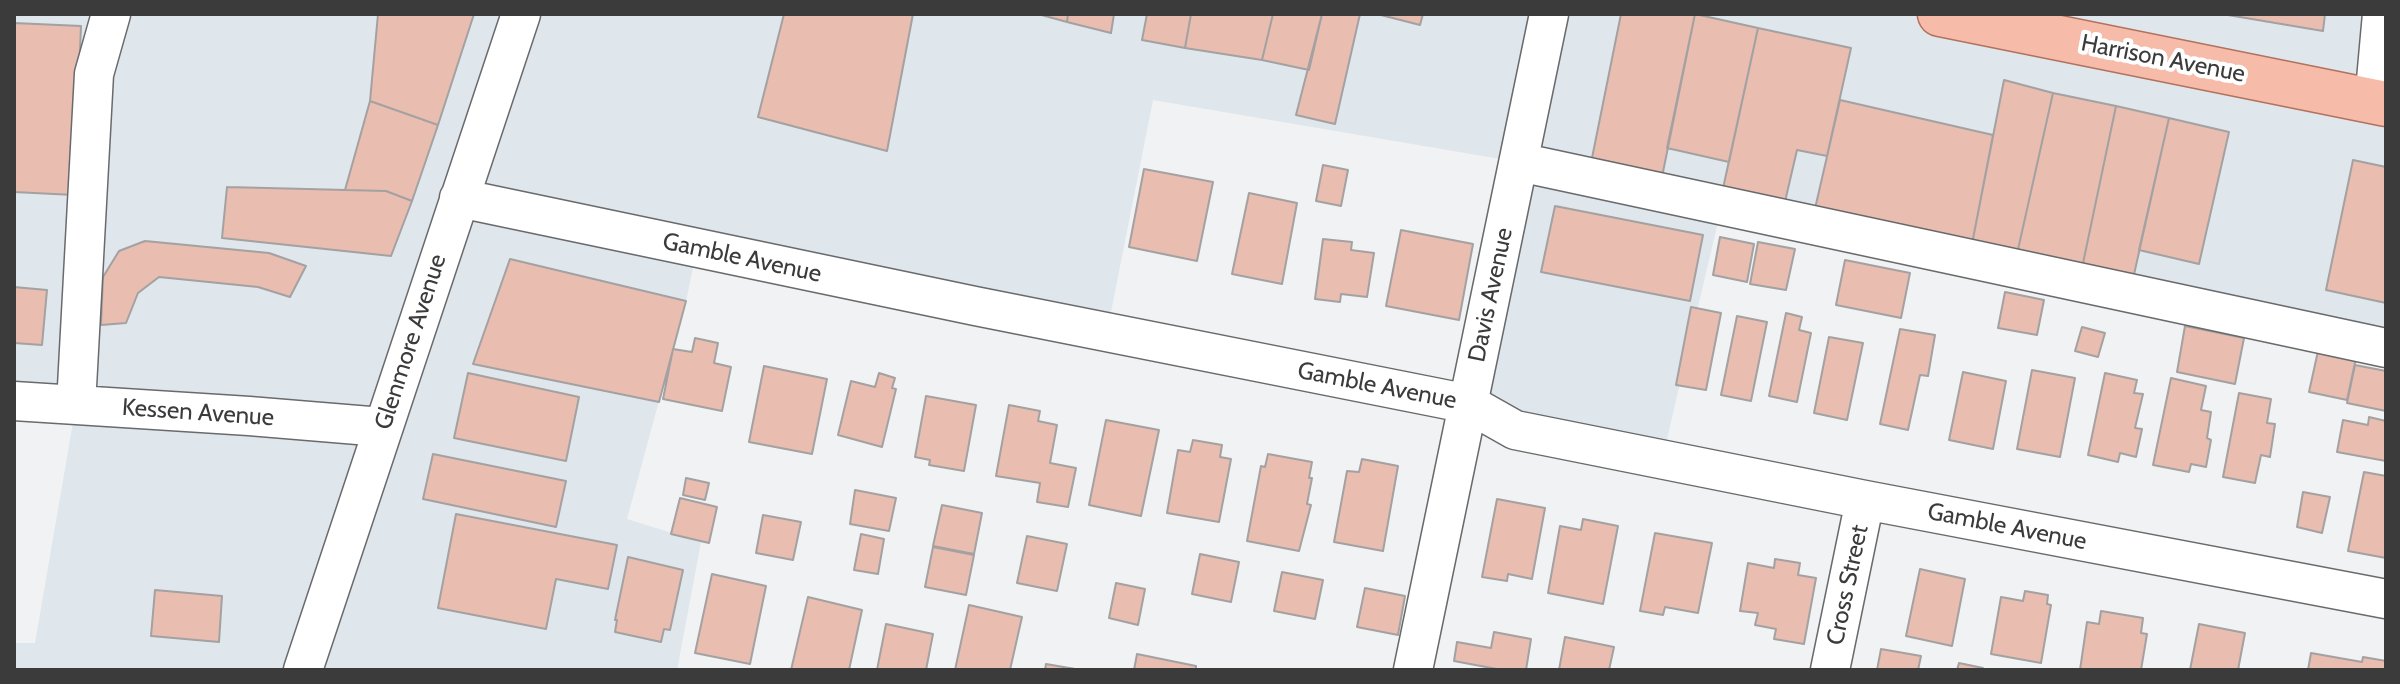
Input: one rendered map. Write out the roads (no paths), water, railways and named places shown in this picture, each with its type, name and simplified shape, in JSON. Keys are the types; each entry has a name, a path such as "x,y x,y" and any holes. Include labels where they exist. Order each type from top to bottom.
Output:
{"main road":[{"name":"Harrison Avenue","path":"1940,14 2058,26 2380,103"}],"street":[{"path":"76,405 94,74 111,14"},
{"name":"Glenmore Avenue","path":"315,668 382,427 521,14"},
{"name":"Davis Avenue","path":"1413,670 1549,14"},
{"path":"2380,103 2382,14"},
{"path":"1519,162 2386,348"},
{"name":"Gamble Avenue","path":"459,198 1469,404 1515,430 2386,599"},
{"name":"Kessen Avenue","path":"14,401 382,427"},
{"name":"Cross Street","path":"1830,670 1865,500"}]}
